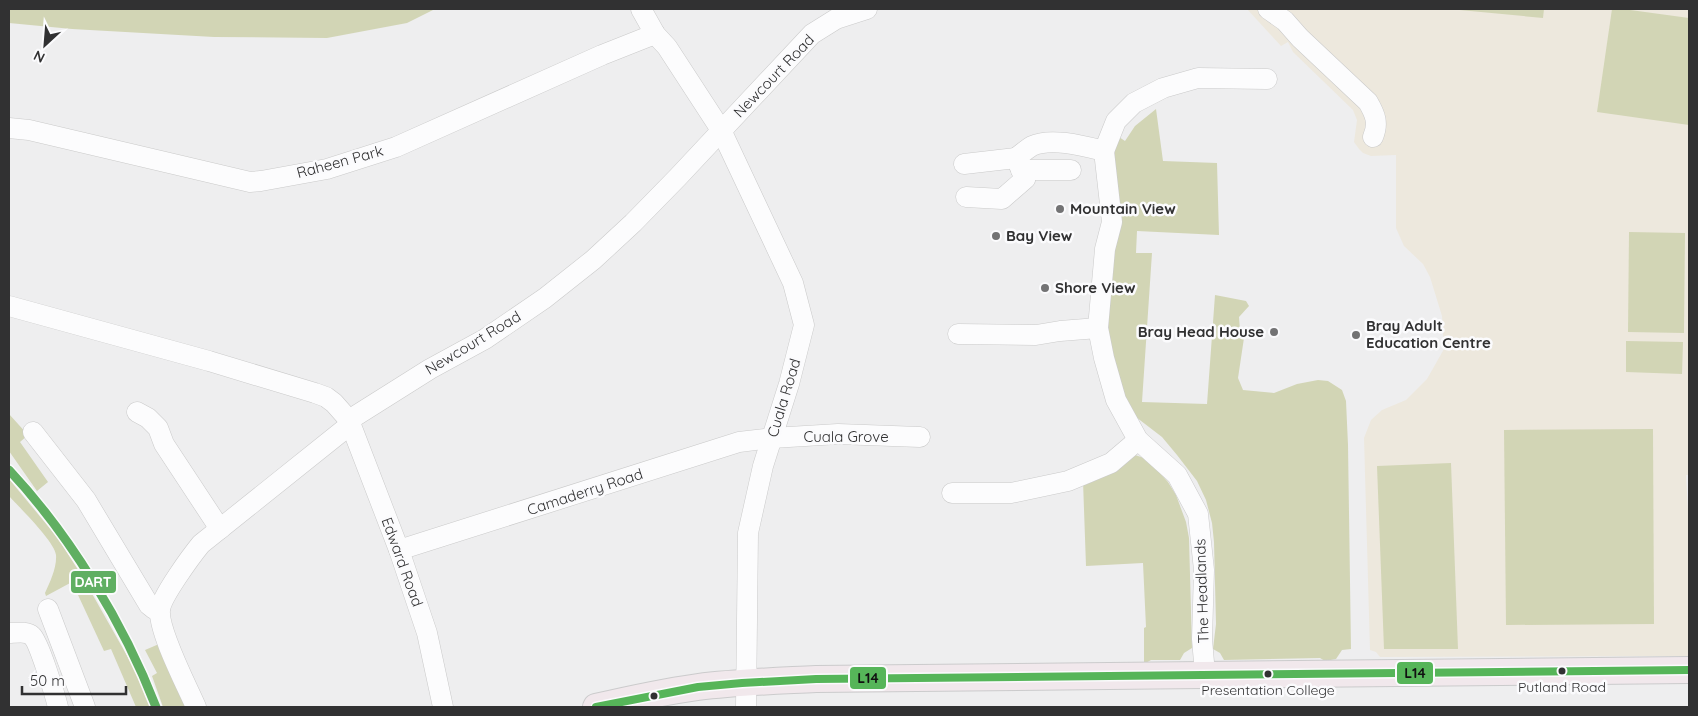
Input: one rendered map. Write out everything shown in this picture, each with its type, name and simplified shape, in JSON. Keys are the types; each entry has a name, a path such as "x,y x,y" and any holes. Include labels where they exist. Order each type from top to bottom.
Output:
{"main road":[{"path":"596,707 698,687 746,695 816,679 1689,670"}],"street":[{"name":"Cuala Road","path":"641,9 655,34 667,48 722,130 793,283 804,325 789,384 772,438 748,533 746,695"},
{"name":"Newcourt Road","path":"160,608 188,560 202,544 346,428 349,420 430,369 486,339 545,298 593,260 633,223 812,34 836,18 867,9"},
{"path":"1268,9 1285,21 1300,38 1368,102 1375,115 1376,124 1373,137"},
{"name":"Raheen Park","path":"9,128 30,130 250,182 261,181 327,169 396,147 602,55 655,34"},
{"name":"The Headlands","path":"1205,674 1202,639 1204,570 1198,514 1177,475 1138,440 1116,400 1098,328 1105,249 1112,222 1104,151 1116,121 1134,103 1163,88 1198,78 1267,79"},
{"path":"1018,164 1034,146 1051,142 1084,146 1104,151"},
{"path":"964,164 1018,164 1071,170"},
{"path":"966,197 1002,199 1026,179 1018,164"},
{"path":"9,306 209,361 315,393 326,397 334,403 349,420"},
{"path":"958,334 1036,335 1098,328"},
{"path":"137,412 148,418 158,428 164,444 220,529"},
{"name":"Edward Road","path":"349,420 399,550 431,646 443,707"},
{"path":"33,432 86,500 149,605 154,608 160,608 160,618 167,640 196,707"},
{"name":"Cuala Grove","path":"772,438 838,434 920,438"},
{"name":"Camaderry Road","path":"399,550 739,442 772,438"},
{"path":"952,493 1011,494 1068,481 1111,463 1138,440"},
{"path":"48,609 85,707"},
{"path":"9,633 29,633 34,637 58,707"}],"shaded area":[{"path":"1247,9 1689,9 1689,475 1686,475 1689,528 1689,656 1380,657 1376,652 1370,650 1364,438 1371,420 1382,410 1406,400 1427,379 1444,349 1442,316 1430,277 1423,264 1404,246 1396,228 1396,155 1371,156 1363,153 1354,142 1357,120 1353,110 1293,52 1288,42 1281,46"}],"green space":[{"path":"9,9 435,9 407,23 327,38 214,37 72,29 9,23"},
{"path":"1449,9 1544,9 1543,18"},
{"path":"1612,9 1689,18 1689,125 1597,112"},
{"path":"1156,109 1163,161 1217,163 1219,235 1137,231 1136,253 1152,253 1142,402 1207,404 1215,295 1246,301 1249,306 1239,317 1240,331 1244,338 1238,378 1243,390 1274,393 1297,384 1318,380 1328,381 1342,390 1346,401 1348,445 1351,649 1342,650 1336,659 1325,661 1320,658 1224,660 1220,653 1213,649 1216,624 1214,542 1212,523 1206,500 1197,481 1177,455 1162,437 1132,414 1118,389 1107,344 1112,146 1116,135 1125,141 1135,126"},
{"path":"1629,232 1685,233 1684,333 1628,332"},
{"path":"1626,341 1683,342 1682,374 1626,372"},
{"path":"9,414 28,435 20,442 48,482 37,491 9,451"},
{"path":"1653,429 1654,624 1506,625 1504,430"},
{"path":"1135,455 1147,459 1168,482 1176,495 1186,522 1189,538 1192,648 1184,653 1180,660 1151,660 1144,664 1144,628 1146,627 1143,563 1086,566 1083,481"},
{"path":"1451,463 1458,649 1384,649 1377,466"},
{"path":"9,479 57,537 82,576 134,668 150,707 136,707 111,649 104,651 72,582 46,596 45,593 54,569 56,555 50,542 9,496"},
{"path":"159,644 186,707 163,707 152,676 157,673 145,650"}],"transit line":[{"name":"DART","path":"9,470 32,495 74,552 93,582 128,644 156,707"},
{"name":"L14","path":"596,707 698,687 816,679 1689,670"}],"place":[{"name":"Mountain View","path":"1060,209"},
{"name":"Bay View","path":"996,236"},
{"name":"Shore View","path":"1045,288"},
{"name":"Bray Head House","path":"1274,332"},
{"name":"Bray Adult Education Centre","path":"1356,335"},
{"name":"Putland Road","path":"1562,671"},
{"name":"Presentation College","path":"1268,674"}]}
